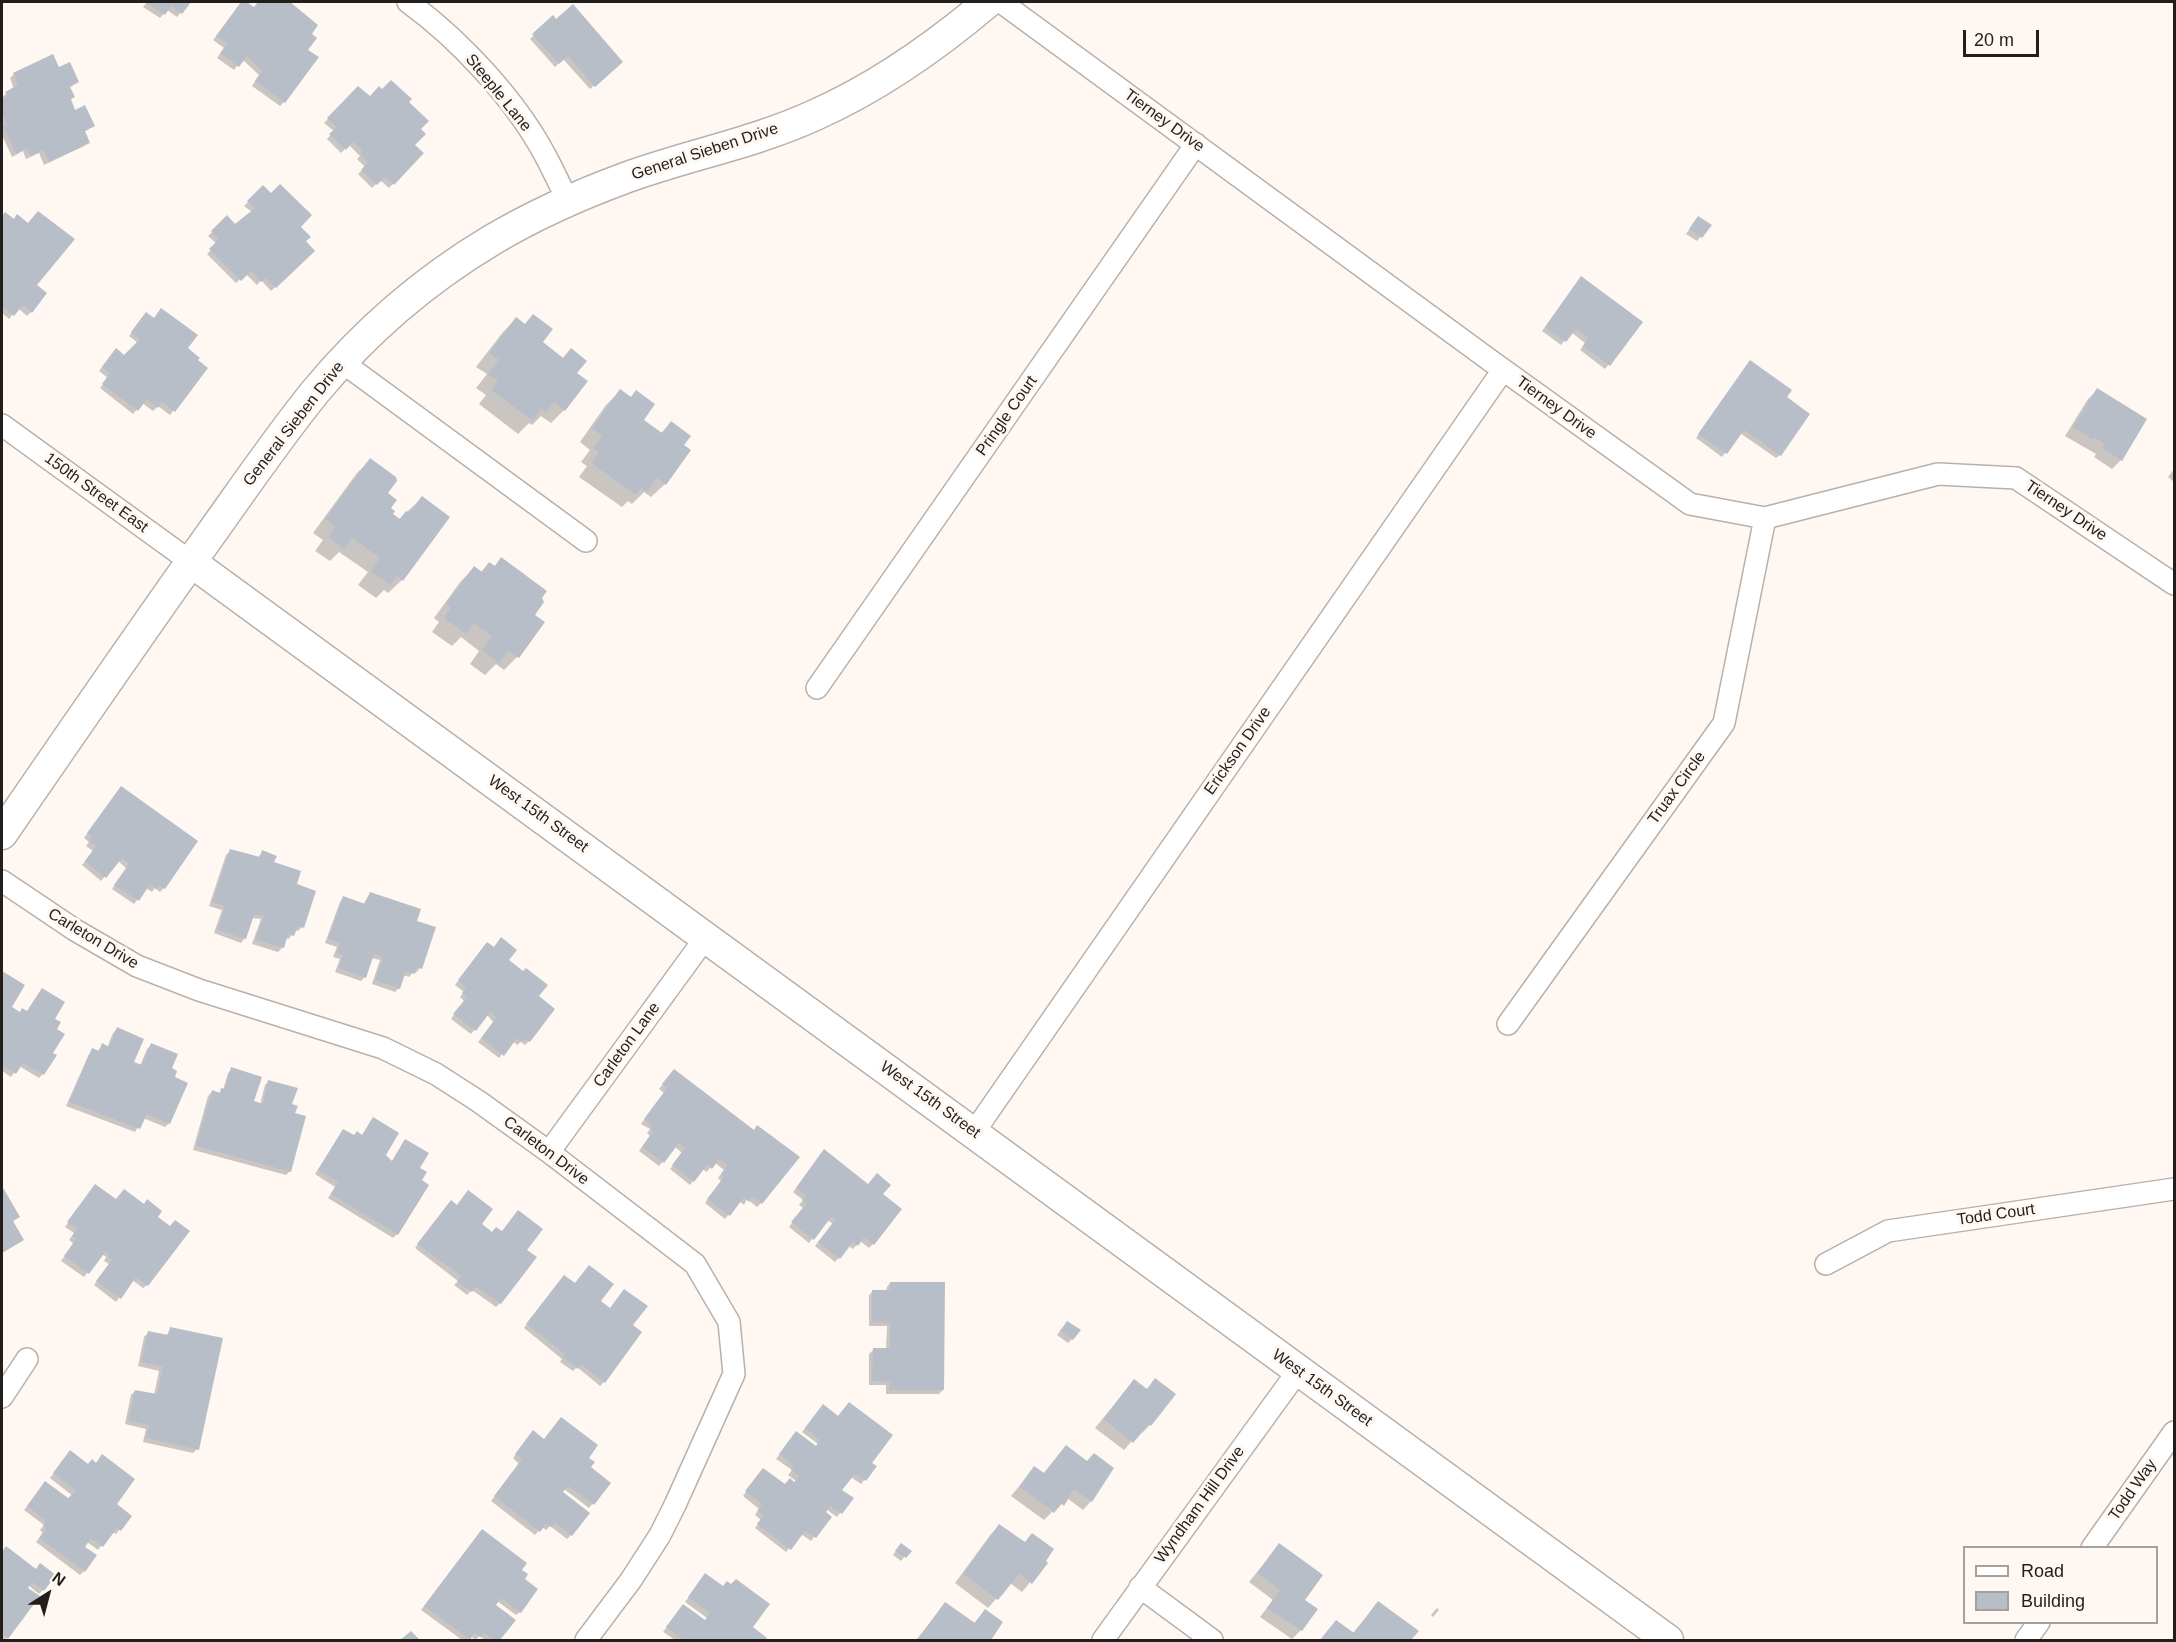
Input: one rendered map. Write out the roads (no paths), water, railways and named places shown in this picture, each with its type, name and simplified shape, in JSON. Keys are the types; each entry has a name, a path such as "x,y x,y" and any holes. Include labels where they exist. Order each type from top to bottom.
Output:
{"street":[{"name":"Steeple Lane","path":"408,2 444,30 493,82 544,153 568,201"},
{"name":"General Sieben Drive","path":"2,834 285,431 315,392 374,330 450,267 491,240 568,201 627,177 724,148 815,115 848,99 922,53 988,2"},
{"name":"Tierney Drive","path":"1001,2 1503,370 1690,504 1765,518 1938,474 2016,478 2175,584"},
{"name":"Pringle Court","path":"817,688 1196,144"},
{"path":"342,362 586,541"},
{"name":"Erickson Drive","path":"974,1132 1503,370"},
{"name":"150th Street East","path":"2,425 191,562"},
{"name":"Truax Circle","path":"1509,1024 1724,723 1765,518"},
{"name":"West 15th Street","path":"191,562 1668,1641"},
{"name":"Carleton Drive","path":"2,881 75,930 137,966 199,990 383,1048 425,1069 478,1101 549,1152 695,1264 729,1322 734,1374 670,1515 631,1580 586,1641"},
{"name":"Carleton Lane","path":"549,1152 706,937"},
{"name":"Todd Court","path":"1826,1264 1888,1231 2175,1189"},
{"path":"2,1397 27,1359"},
{"name":"Wyndham Hill Drive","path":"1103,1641 1298,1371"},
{"name":"Todd Way","path":"2093,1546 2175,1432"},
{"path":"1140,1587 1212,1641"},
{"path":"2026,1641 2038,1624"}]}
